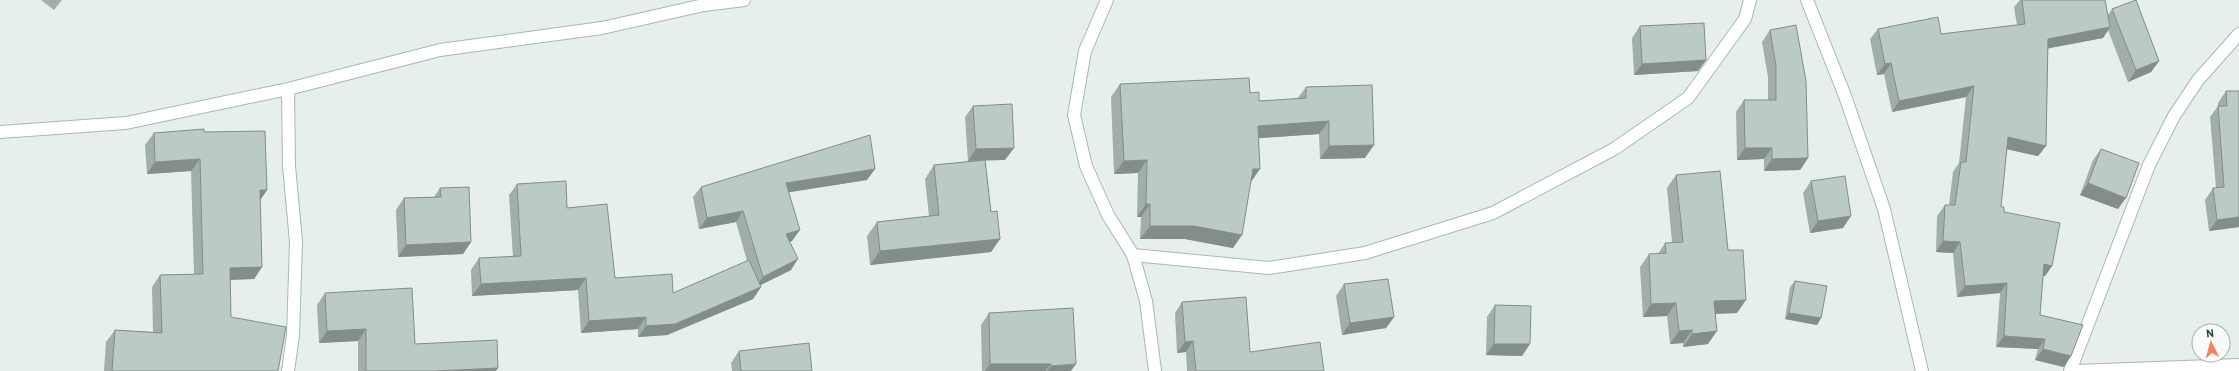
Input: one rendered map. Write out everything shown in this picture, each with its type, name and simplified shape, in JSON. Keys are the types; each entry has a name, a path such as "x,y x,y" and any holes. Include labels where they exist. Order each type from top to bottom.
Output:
{"street":[{"path":"0,132 126,123 288,89 440,50 602,28 704,5 744,0"},
{"path":"1107,0 1085,51 1074,115 1086,166 1108,215 1134,255 1146,301 1155,371"},
{"path":"1134,255 1269,268 1365,254 1493,213 1614,149 1688,98 1745,18 1750,0"},
{"path":"1807,0 1845,96 1884,209 1922,371"},
{"path":"2070,371 2153,158 2174,116 2198,80 2239,34"},
{"path":"288,89 290,166 296,242 293,335 288,371"},
{"path":"2075,371 2239,365"}],"building":[{"path":"2022,0 2105,0 2110,27 2048,39 2046,146 2008,137 2001,207 2004,207 2004,212 2060,223 2052,266 2044,264 2040,315 2083,325 2071,356 2043,349 2045,339 2004,336 2007,283 1965,286 1960,242 1943,241 1945,205 1955,205 1961,162 1966,162 1974,86 1899,101 1891,63 1885,64 1878,29 1938,17 1941,34 2025,24"},
{"path":"2136,0 2159,61 2136,70 2112,9"},
{"path":"1704,23 1706,60 1642,64 1640,26"},
{"path":"1796,25 1806,81 1808,158 1772,159 1772,148 1745,148 1744,100 1776,100 1776,66 1770,30"},
{"path":"1249,78 1250,93 1259,92 1259,101 1306,98 1306,87 1372,85 1374,145 1329,146 1329,121 1258,126 1260,169 1253,169 1242,235 1194,226 1150,226 1150,204 1146,204 1147,160 1124,161 1120,84"},
{"path":"2226,91 2239,91 2239,217 2217,220 2213,188 2224,187 2218,106 2227,106"},
{"path":"1012,104 1014,148 976,149 973,106"},
{"path":"204,129 204,132 265,131 267,190 260,190 262,267 230,268 231,317 286,327 278,371 112,371 115,330 162,333 160,275 203,274 200,159 155,162 154,133"},
{"path":"870,135 875,169 786,183 800,230 786,234 798,259 763,277 743,211 707,218 701,187"},
{"path":"2101,149 2139,163 2126,198 2088,183"},
{"path":"985,160 991,212 997,211 1000,239 880,251 877,222 939,215 934,165"},
{"path":"1720,171 1728,250 1743,250 1746,300 1714,301 1717,331 1692,334 1692,330 1679,331 1676,303 1651,304 1649,254 1666,253 1665,243 1683,242 1676,175"},
{"path":"1845,176 1851,216 1818,221 1811,181"},
{"path":"566,181 567,208 607,204 615,278 672,274 673,293 749,260 761,287 675,324 646,326 646,317 589,321 586,278 481,284 479,258 521,256 517,184"},
{"path":"469,187 471,242 406,245 404,198 441,197 440,188"},
{"path":"1388,279 1394,317 1350,323 1344,284"},
{"path":"1795,281 1827,286 1821,318 1789,313"},
{"path":"412,288 415,344 497,340 498,368 435,371 366,371 366,329 327,331 325,293"},
{"path":"1246,297 1250,352 1320,342 1324,371 1196,371 1193,341 1185,342 1182,302"},
{"path":"1495,305 1531,306 1530,344 1494,344"},
{"path":"1073,308 1076,364 1051,366 1051,364 990,364 989,313"},
{"path":"809,343 812,371 741,371 739,351"}]}
